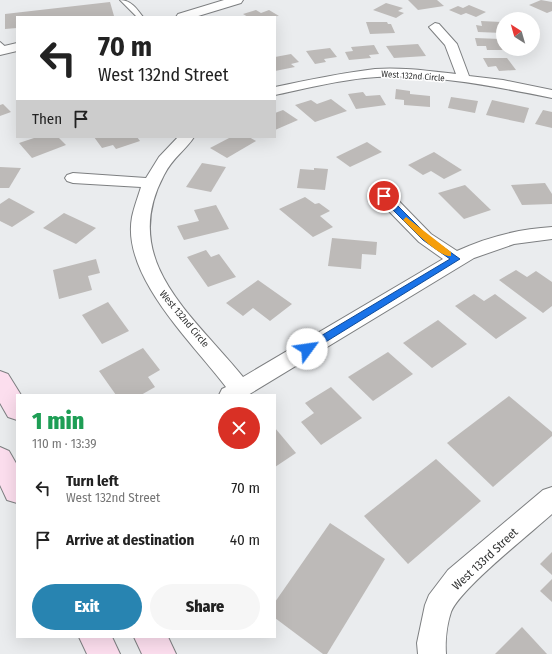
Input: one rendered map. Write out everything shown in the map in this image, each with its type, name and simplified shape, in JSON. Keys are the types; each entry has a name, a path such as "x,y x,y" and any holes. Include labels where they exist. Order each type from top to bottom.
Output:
{"main road":[{"path":"0,381 16,408"},
{"path":"0,459 16,489"},
{"path":"96,638 104,654"},
{"path":"151,638 160,654"}],"street":[{"path":"185,16 236,0"},
{"path":"435,27 451,44 464,80"},
{"name":"West 132nd Circle","path":"276,91 321,81 377,73 430,76 503,84 552,94"},
{"name":"West 132nd Circle","path":"186,138 157,169 143,201 140,215 144,254 149,269 166,300 224,367 235,392"},
{"path":"73,178 151,183"},
{"path":"384,196 425,238 456,259"},
{"path":"235,392 456,259 480,248 516,236 552,233"},
{"name":"West 133rd Street","path":"432,654 431,643 439,605 458,580 552,498"}],"lane":[{"path":"123,0 130,5 139,16"}],"building":[{"path":"408,0 437,0 444,6 418,10"},
{"path":"541,0 552,2 552,11 547,13 529,5"},
{"path":"110,2 114,16 16,16 16,28 5,29 5,14"},
{"path":"386,3 403,8 398,11 404,13 396,18 373,10"},
{"path":"469,5 486,12 476,17 466,13 461,15 449,10 458,6 463,8"},
{"path":"256,10 261,13 269,10 279,16 246,16 243,14"},
{"path":"481,21 496,22 496,33 478,32 476,25 482,26"},
{"path":"366,22 387,22 388,24 391,24 395,33 370,34"},
{"path":"475,38 496,39 496,50 487,50 486,46 477,46"},
{"path":"418,44 426,56 394,58 386,46"},
{"path":"374,45 379,54 369,55 371,58 349,60 345,52 353,51 351,47"},
{"path":"330,48 337,57 324,59 326,62 315,64 306,51"},
{"path":"291,54 299,62 291,64 295,67 276,71 276,57"},
{"path":"483,58 507,58 516,70 499,71 496,66 488,67"},
{"path":"396,89 410,91 410,94 430,96 430,107 404,105 404,100 395,99"},
{"path":"363,92 366,96 380,95 386,105 356,109 348,94"},
{"path":"451,97 478,101 475,113 448,108"},
{"path":"331,99 347,111 315,122 295,105 311,100 317,104"},
{"path":"492,100 529,108 524,123 486,115"},
{"path":"3,104 11,112 0,116 0,105"},
{"path":"283,110 298,120 276,130 276,113"},
{"path":"543,110 552,112 552,128 535,124"},
{"path":"34,138 59,138 66,145 32,158 19,143"},
{"path":"95,138 138,138 140,141 116,149 113,145 102,148"},
{"path":"229,138 251,138 256,141 227,158 210,148"},
{"path":"367,142 382,152 350,167 336,157"},
{"path":"434,152 462,170 444,179 431,171 423,175 408,165"},
{"path":"202,163 226,167 211,192 186,187"},
{"path":"0,167 21,168 9,188 0,188"},
{"path":"314,168 328,169 325,190 297,188 300,169 314,170"},
{"path":"545,183 552,194 552,204 522,205 511,185"},
{"path":"465,185 491,210 464,219 438,193"},
{"path":"305,197 315,204 319,203 330,211 320,216 333,227 313,237 279,209"},
{"path":"9,198 35,212 12,227 0,221 0,204"},
{"path":"216,205 229,229 184,240 177,226 199,221 194,210"},
{"path":"64,213 96,228 76,244 43,228"},
{"path":"332,238 377,242 376,255 362,254 361,269 328,266"},
{"path":"206,250 211,257 219,254 236,277 208,287 187,257"},
{"path":"96,259 100,273 88,276 92,290 59,299 53,270"},
{"path":"516,270 527,277 536,271 552,282 552,306 543,313 499,280"},
{"path":"258,280 292,304 270,321 253,308 243,316 226,303"},
{"path":"474,294 484,301 495,294 527,318 496,339 455,306"},
{"path":"108,302 129,331 102,344 82,315"},
{"path":"438,320 467,344 432,368 403,343"},
{"path":"143,348 160,370 148,377 155,387 143,394 115,394 99,371"},
{"path":"388,352 413,374 373,401 348,377"},
{"path":"331,387 362,418 321,445 301,422 314,413 305,403"},
{"path":"509,396 552,432 552,436 493,487 447,443"},
{"path":"276,429 296,453 276,466"},
{"path":"436,459 481,501 408,564 364,516"},
{"path":"330,523 385,559 327,654 323,654 276,619 276,601"},
{"path":"552,552 552,575 540,564"},
{"path":"552,579 552,602 540,591"},
{"path":"522,627 547,654 495,654"}],"slow traffic":[{"path":"406,220 425,238 448,254"}],"route":[{"path":"307,349 456,259 425,238 384,196"}]}
